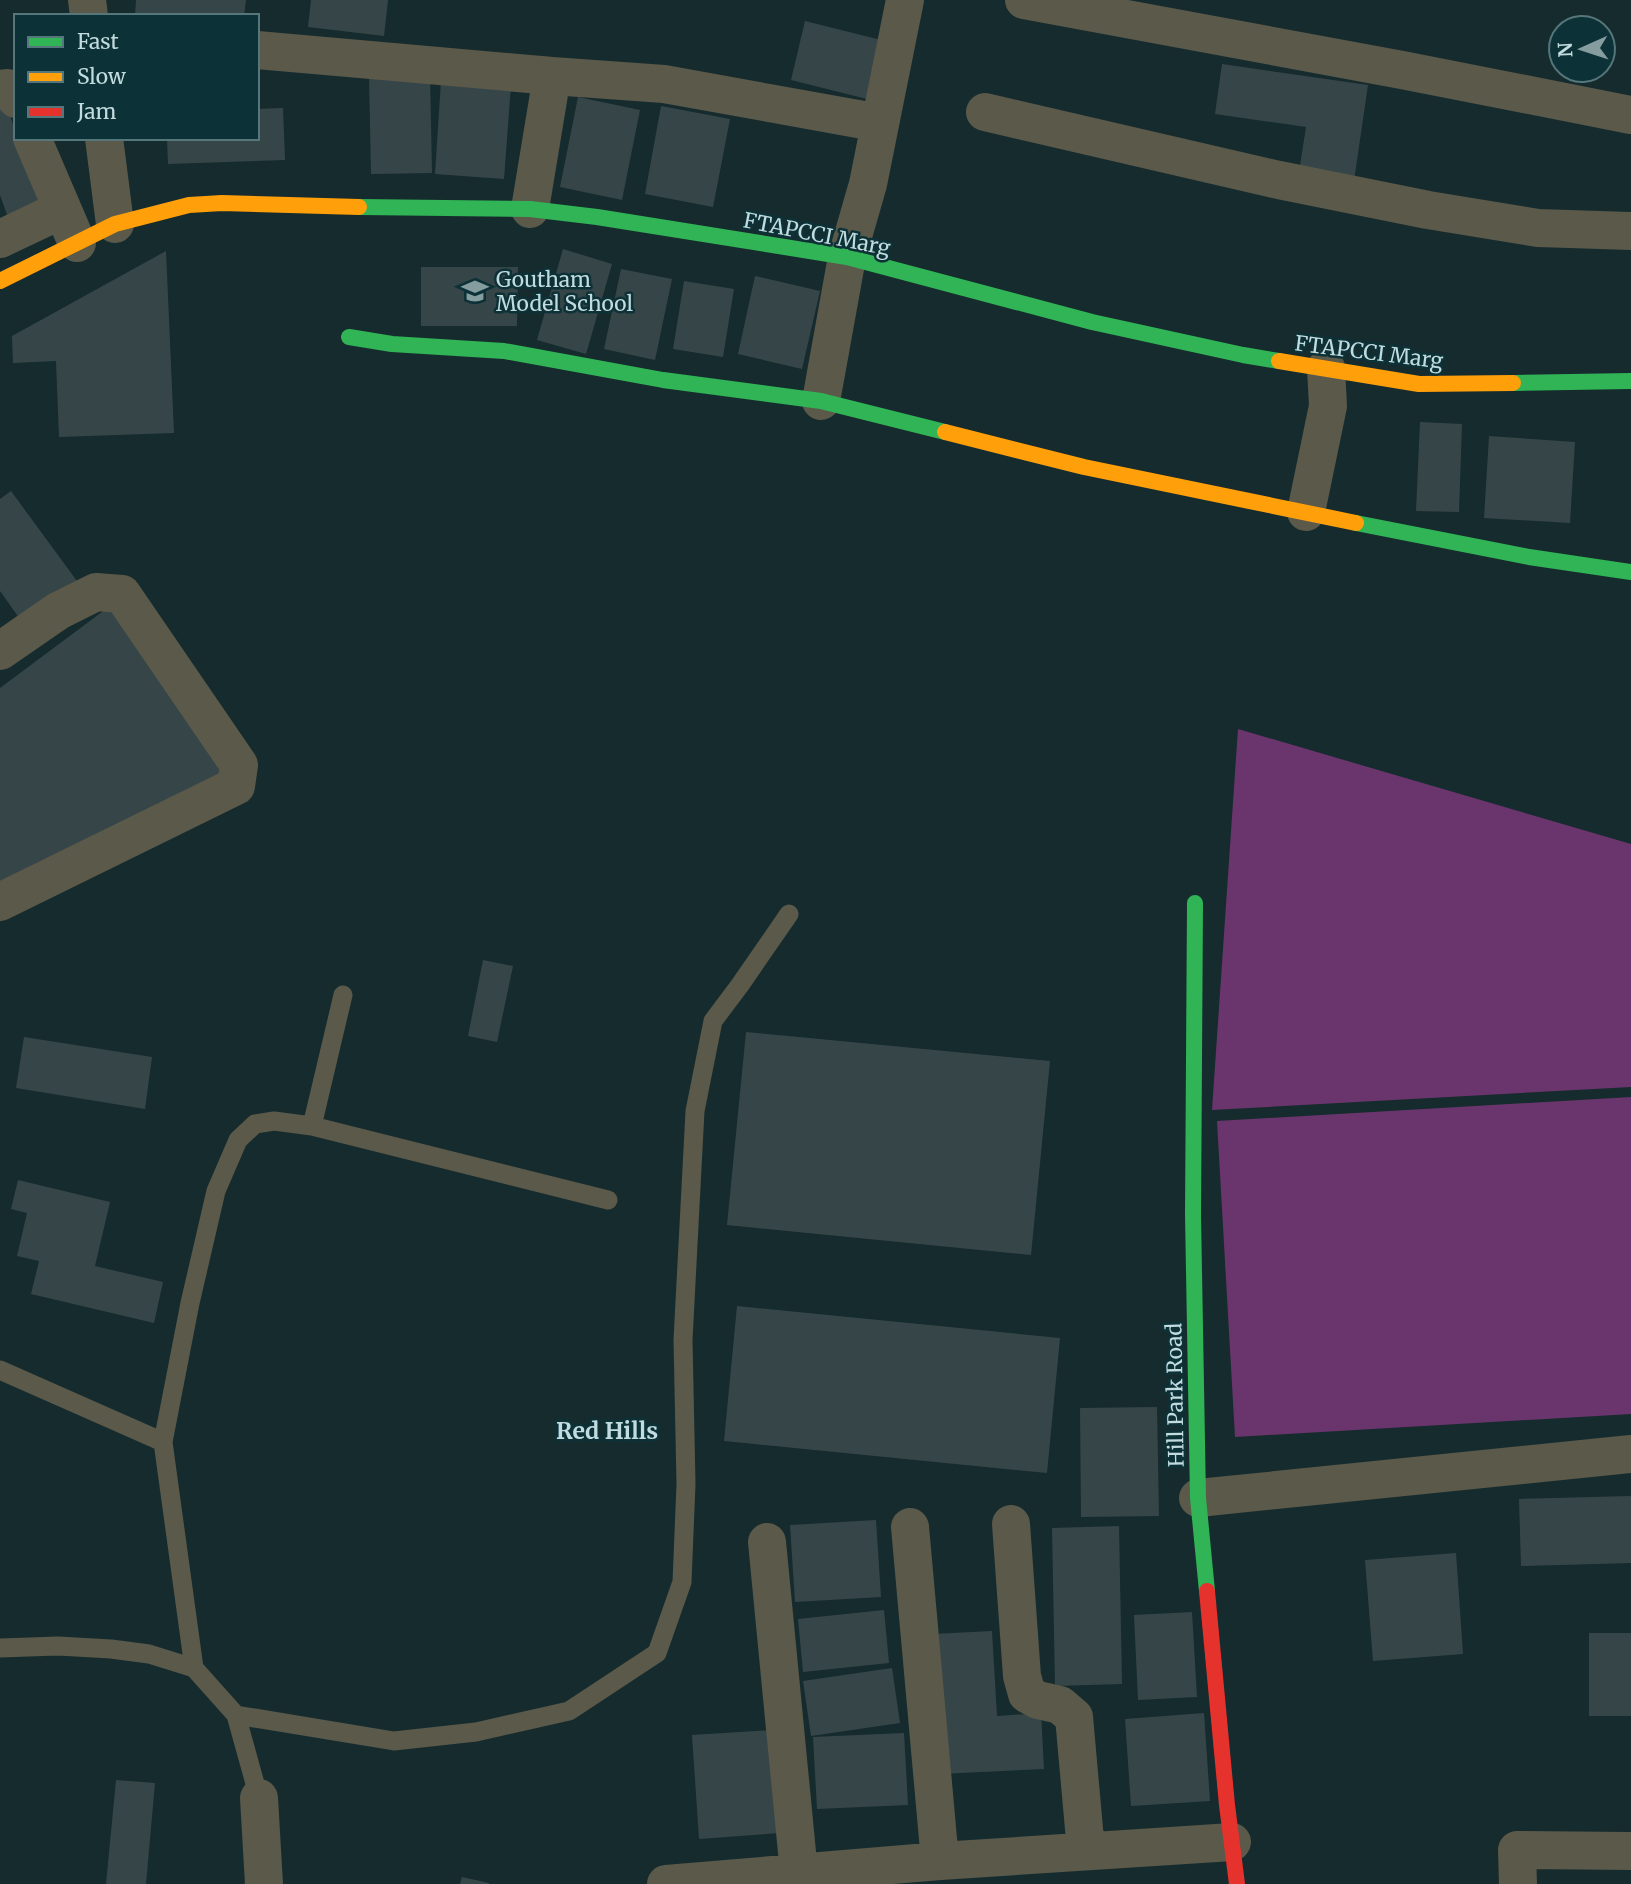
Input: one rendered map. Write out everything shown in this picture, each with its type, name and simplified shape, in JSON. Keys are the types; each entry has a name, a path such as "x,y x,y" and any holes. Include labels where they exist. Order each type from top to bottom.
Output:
{"street":[{"path":"821,401 847,257 869,184 905,0"},
{"path":"1024,0 1631,115"},
{"path":"259,50 664,84 880,123"},
{"path":"530,209 552,76"},
{"path":"0,89 7,88 14,97"},
{"path":"985,112 1279,180 1428,210 1538,228 1631,231"},
{"path":"0,239 69,226 33,140"},
{"path":"104,140 115,224"},
{"name":"FTAPCCI Marg","path":"0,281 69,226 115,224 190,205 222,203 530,209 847,257 1092,322 1243,355 1419,384 1631,381"},
{"path":"349,337 393,344 504,351 663,380 821,401 1084,467 1529,556 1631,572"},
{"path":"1306,512 1328,406 1326,369"},
{"path":"0,651 58,611 96,592 121,594 239,765 236,786 0,902"},
{"name":"Hill Park Road","path":"1195,903 1193,1215 1198,1498 1237,1884"},
{"path":"1198,1498 1631,1454"},
{"path":"1011,1524 1022,1676 1027,1694 1038,1700 1060,1705 1074,1717 1086,1852"},
{"path":"910,1527 940,1861"},
{"path":"767,1542 799,1873"},
{"path":"259,1798 264,1884"},
{"path":"666,1884 940,1861 1232,1842"},
{"path":"1518,1884 1517,1850 1631,1851"}],"lane":[{"path":"236,1715 394,1741 477,1732 569,1711 657,1653 682,1582 686,1484 682,1340 695,1111 713,1021 789,914"},
{"path":"312,1126 343,995"},
{"path":"194,1668 163,1442 190,1303 216,1191 238,1140 255,1124 274,1121 312,1126 608,1200"},
{"path":"0,1370 163,1442"},
{"path":"0,1648 58,1646 111,1649 149,1654 194,1668 236,1715 259,1798"}],"shaded area":[{"path":"1238,729 1631,844 1631,1087 1212,1110"},
{"path":"1631,1097 1631,1414 1235,1437 1217,1121"}],"building":[{"path":"136,0 246,0 244,14 135,14"},
{"path":"311,0 388,0 384,36 308,27"},
{"path":"805,21 881,40 867,99 791,80"},
{"path":"1222,64 1368,85 1354,181 1299,172 1306,127 1215,114"},
{"path":"430,75 432,173 371,174 369,76"},
{"path":"441,81 511,85 504,179 435,174"},
{"path":"578,97 640,110 622,200 560,187"},
{"path":"5,102 14,127 14,140 19,140 43,207 11,226 0,195 0,103"},
{"path":"661,106 730,119 713,207 645,194"},
{"path":"283,108 285,160 168,164 167,140 259,140 259,109"},
{"path":"563,249 612,264 586,354 537,340"},
{"path":"166,251 174,433 59,437 56,361 13,363 12,336"},
{"path":"421,267 518,267 517,326 421,326"},
{"path":"621,269 672,279 655,360 604,349"},
{"path":"755,276 820,291 802,369 738,354"},
{"path":"684,281 734,289 723,357 673,349"},
{"path":"1420,422 1462,424 1459,512 1416,511"},
{"path":"1489,436 1575,442 1570,523 1484,518"},
{"path":"11,491 77,581 22,622 0,591 0,499"},
{"path":"114,603 226,780 0,891 0,688"},
{"path":"483,960 513,966 497,1042 468,1036"},
{"path":"746,1032 1050,1061 1031,1255 727,1225"},
{"path":"24,1037 152,1057 145,1109 16,1088"},
{"path":"18,1180 110,1202 95,1266 163,1282 154,1323 31,1294 39,1261 17,1256 27,1213 11,1209"},
{"path":"737,1306 1060,1338 1047,1473 724,1441"},
{"path":"1157,1407 1159,1516 1081,1517 1080,1408"},
{"path":"1631,1496 1631,1563 1521,1566 1519,1499"},
{"path":"876,1520 881,1597 795,1602 790,1525"},
{"path":"1119,1526 1122,1684 1055,1686 1052,1528"},
{"path":"1456,1553 1463,1654 1373,1661 1365,1560"},
{"path":"884,1610 889,1663 803,1672 798,1619"},
{"path":"1192,1612 1197,1697 1138,1700 1134,1615"},
{"path":"992,1631 997,1716 1041,1713 1044,1769 940,1774 933,1634"},
{"path":"1589,1633 1631,1633 1631,1716 1589,1716"},
{"path":"892,1668 900,1723 811,1736 803,1681"},
{"path":"1204,1713 1210,1801 1131,1806 1125,1719"},
{"path":"773,1730 780,1833 699,1839 692,1735"},
{"path":"904,1733 908,1805 817,1809 813,1737"},
{"path":"116,1780 155,1783 146,1884 106,1884"},
{"path":"462,1877 489,1883 489,1884 460,1884"}],"traffic: fast":[{"path":"359,207 530,209 597,217 847,257 1092,322 1279,361"},
{"path":"349,337 392,344 504,351 663,380 821,401 945,432"},
{"path":"1513,383 1631,381"},
{"path":"1356,523 1529,557 1631,572"},
{"path":"1195,903 1193,1215 1198,1498 1207,1591"}],"traffic: slow":[{"path":"0,281 115,224 189,205 222,203 359,207"},
{"path":"1279,361 1419,384 1513,383"},
{"path":"945,432 1084,467 1356,523"}],"traffic: jam":[{"path":"1207,1591 1237,1884"}],"place":[{"name":"Goutham Model School","path":"475,291"}],"district":[{"name":"Red Hills","path":"607,1430"}]}
